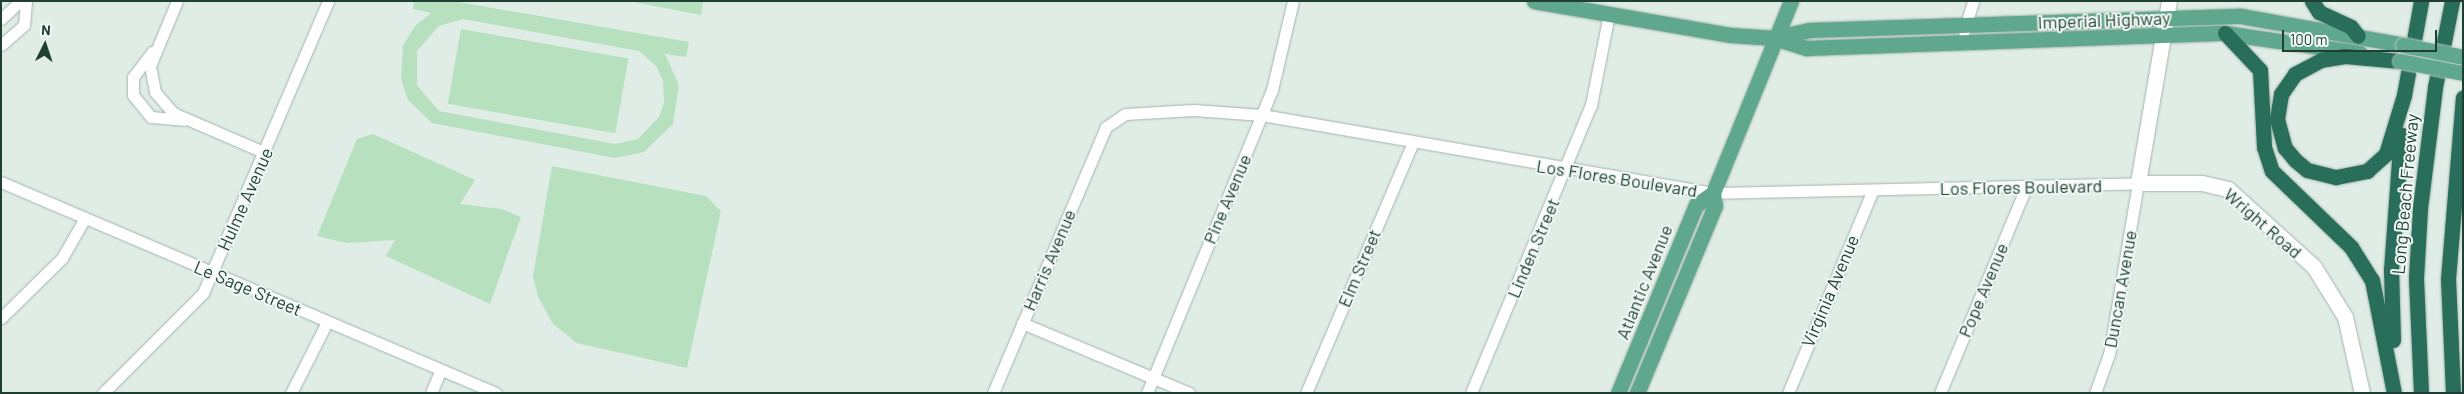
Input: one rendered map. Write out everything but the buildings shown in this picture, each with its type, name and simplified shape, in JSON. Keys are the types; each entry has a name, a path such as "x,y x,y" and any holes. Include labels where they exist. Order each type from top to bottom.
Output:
{"highway":[{"path":"2312,1 2319,12 2351,27 2358,36"},
{"path":"2400,60 2344,56 2307,65 2282,94 2280,133 2295,160 2307,170 2353,176 2367,171 2386,154 2404,95 2419,22 2421,1"},
{"path":"2419,22 2426,1"},
{"name":"Long Beach Freeway","path":"2421,393 2416,278 2420,208 2435,87 2452,1"},
{"path":"2225,33 2260,70 2264,147 2272,171 2351,248 2372,280 2394,393"},
{"path":"2394,393 2392,270 2404,95"},
{"path":"2453,393 2449,270 2463,98"}],"main road":[{"name":"Imperial Highway","path":"1534,1 1775,38 1806,48 1962,44 2225,33 2282,38 2463,73"},
{"name":"Atlantic Avenue","path":"1637,393 1715,206 1713,193 1791,1"},
{"name":"Imperial Highway","path":"1775,38 1809,30 1966,24 2168,9 2264,18 2463,57"},
{"name":"Atlantic Avenue","path":"1618,393 1696,205 1713,193"}],"street":[{"path":"1,19 20,1"},
{"path":"3,44 24,25 26,1"},
{"path":"177,1 154,51 133,77 134,95 151,117 186,120"},
{"name":"Hulme Avenue","path":"103,393 203,293 266,153 328,1"},
{"name":"Pine Avenue","path":"1147,393 1262,115 1283,52 1293,1"},
{"path":"1962,44 1973,1"},
{"path":"2138,183 2165,36 2168,9"},
{"name":"Linden Street","path":"1471,393 1566,170 1591,106 1609,14"},
{"path":"154,51 150,78 164,106 186,120 266,153"},
{"name":"Los Flores Boulevard","path":"1106,128 1116,117 1135,112 1194,110 1262,115 1412,144 1713,193 2138,183"},
{"name":"Harris Avenue","path":"993,393 1106,128"},
{"name":"Elm Street","path":"1306,393 1412,144"},
{"name":"Le Sage Street","path":"1,182 496,393"},
{"name":"Duncan Avenue","path":"2095,393 2108,354 2138,183"},
{"name":"Wright Road","path":"2138,183 2209,183 2228,189 2314,267 2345,317 2362,393"},
{"name":"Pope Avenue","path":"1940,393 2026,187"},
{"name":"Virginia Avenue","path":"1788,393 1873,190"},
{"path":"1,318 62,258 85,218"},
{"path":"291,393 327,322"},
{"path":"1022,323 1189,393"},
{"path":"431,393 441,370"}],"green space":[{"path":"414,1 453,1 689,42 686,57 665,54 679,85 673,124 644,152 615,158 432,123 408,100 401,79 403,46 414,27 431,13 413,9","holes":["463,19 639,51 656,66 663,80 664,103 659,117 638,139 615,144 439,111 417,85 417,51 439,26"]},
{"path":"628,1 703,1 701,15"},
{"path":"461,29 628,59 615,133 448,104"},
{"path":"373,134 475,180 460,204 502,209 521,217 490,304 386,256 395,240 347,243 317,236 357,139"},
{"path":"552,166 706,196 721,211 687,368 577,343 553,324 538,297 533,276"}]}
